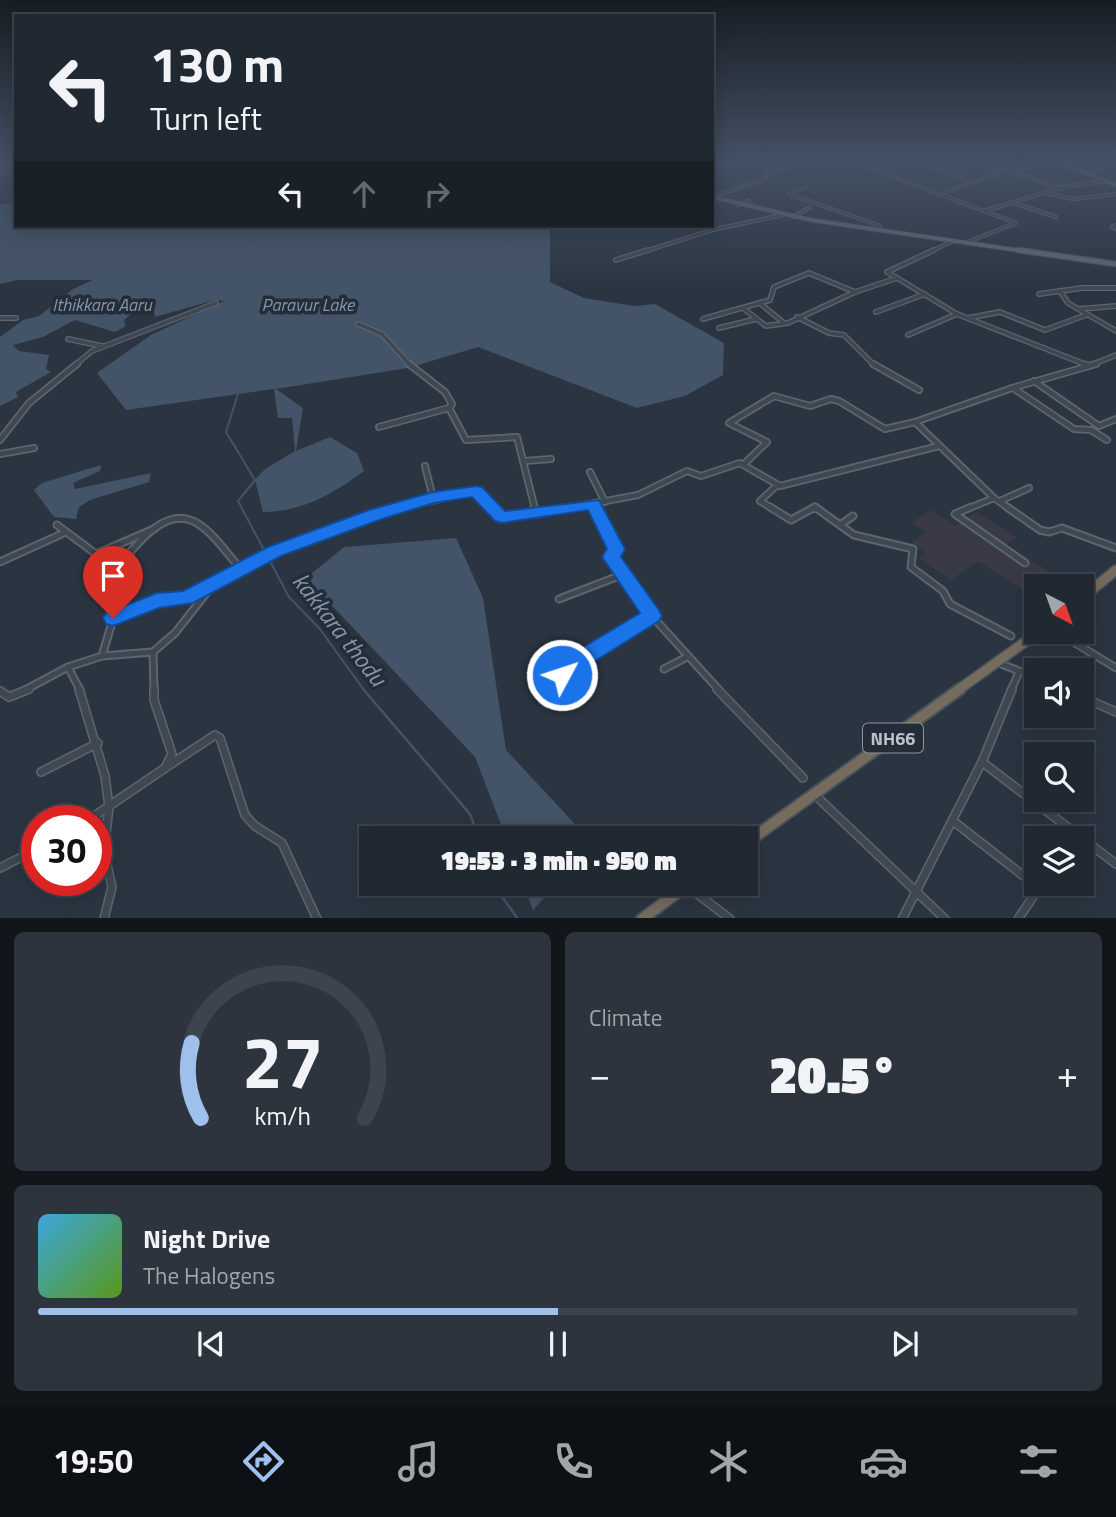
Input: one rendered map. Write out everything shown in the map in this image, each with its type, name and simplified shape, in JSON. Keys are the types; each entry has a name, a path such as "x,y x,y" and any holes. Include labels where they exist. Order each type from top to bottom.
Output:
{"highway":[{"path":"1094,587 1116,570"},
{"name":"NH66","path":"758,834 1024,643"},
{"path":"643,918 672,896"}],"main road":[{"path":"733,204 782,215 882,231 1116,264"}],"street":[{"path":"817,204 878,225 882,231"},
{"path":"963,204 1016,223 964,243"},
{"path":"984,211 1005,204"},
{"path":"1015,204 1056,218"},
{"path":"793,217 810,207"},
{"path":"617,260 699,233 782,215"},
{"path":"953,242 887,272 965,318 1090,366"},
{"path":"703,319 726,311 744,309 773,298 773,288 809,273 855,292"},
{"path":"744,309 766,326 784,324 855,292 897,278"},
{"path":"1039,294 1116,288"},
{"path":"1060,291 1068,303 1116,331"},
{"path":"876,312 926,294"},
{"path":"0,440 29,403 73,365 103,347 216,303"},
{"path":"761,303 784,324"},
{"path":"1078,309 1116,306"},
{"path":"965,318 1000,312 1045,330 1086,315"},
{"path":"908,335 957,314"},
{"path":"797,317 829,333 844,335 877,368 919,390"},
{"path":"0,318 16,318"},
{"path":"719,328 757,319"},
{"path":"358,324 382,334 411,366 445,392 452,404 449,408 379,427"},
{"path":"68,339 103,347"},
{"path":"102,656 113,618 157,600 186,598 262,556 376,514 433,498 476,491 498,516 536,514 638,495 687,471 701,475 744,464 767,442 729,423 774,396 810,406 831,400 839,401 885,429 915,422 1012,388 1090,366 1116,355"},
{"path":"1034,381 1099,426 1116,419"},
{"path":"1012,388 1074,429 1089,429 1107,440"},
{"path":"449,408 466,440 517,436 536,514"},
{"path":"915,422 997,500 1043,531 1062,528 1116,548"},
{"path":"939,446 777,486 760,499 761,503 794,520 815,506 854,535 913,549 911,568 943,591 950,604 1011,636"},
{"path":"0,454 34,448"},
{"path":"525,461 551,459"},
{"path":"744,464 777,486"},
{"path":"425,466 433,498"},
{"path":"590,472 605,502"},
{"path":"1025,563 955,514 1030,488"},
{"path":"593,504 616,549 611,557 652,616 687,657 803,778"},
{"path":"840,525 853,516"},
{"path":"57,525 96,554 158,528 172,519 195,522 240,568"},
{"path":"114,571 158,528"},
{"path":"0,562 66,532"},
{"path":"559,599 624,574"},
{"path":"153,652 175,633 212,586"},
{"path":"567,704 579,696 561,671 652,616"},
{"path":"1077,644 1116,668"},
{"path":"0,691 15,696 68,667 102,656 149,650 153,652"},
{"path":"153,652 154,700 173,751 171,761 165,768"},
{"path":"664,669 687,657"},
{"path":"998,663 1024,674"},
{"path":"68,667 86,705 97,743 109,805"},
{"path":"903,918 982,762 1019,672"},
{"path":"1094,702 1116,712"},
{"path":"112,805 215,735 220,738 245,815 255,826 282,843 317,918"},
{"path":"41,772 97,743"},
{"path":"982,762 1114,860"},
{"path":"814,794 945,918"},
{"path":"953,821 1039,888 1019,918"},
{"path":"0,868 21,857"},
{"path":"104,918 110,896"},
{"path":"697,896 729,918"}],"shaded area":[{"path":"930,510 955,526 976,512 1017,537 1007,545 1054,574 1024,574 1024,590 978,561 951,580 919,558 926,552 912,542 926,532 912,523"}],"water":[{"name":"Paravur Lake","path":"14,204 14,228 550,228 550,282 584,298 634,306 655,304 724,343 723,375 685,396 637,408 478,347 408,368 276,389 303,408 296,451 330,437 357,453 364,471 341,487 304,505 263,512 255,480 265,469 295,451 292,418 278,418 274,389 126,410 97,373 151,335 224,301 215,300 155,317 152,303 141,305 124,320 126,326 115,332 75,320 43,337 13,345 19,351 49,355 46,369 51,372 16,392 18,397 0,406 0,337 23,320 39,316 73,289 93,280 17,280 0,284 0,205"},
{"path":"101,465 100,471 73,483 75,489 151,473 149,482 90,500 79,507 76,519 54,517 34,490 42,483"},
{"path":"456,538 483,598 506,750 577,826 501,826 475,757 306,578 344,547"},
{"path":"528,896 546,896 533,910"}],"waterway":[{"name":"kakkara thodu","path":"238,394 226,432 255,480 238,501 289,597 319,628 364,690"},
{"name":"kakkara thodu","path":"363,689 470,814 474,826"},
{"name":"kakkara thodu","path":"502,896 517,918"}],"route":[{"path":"113,618 157,600 186,598 275,551 376,514 433,498 476,491 496,515 502,517 593,504 616,549 611,557 652,616 561,671 562,675"}],"water label":[{"name":"Ithikkara Aaru","path":"102,304"}]}
